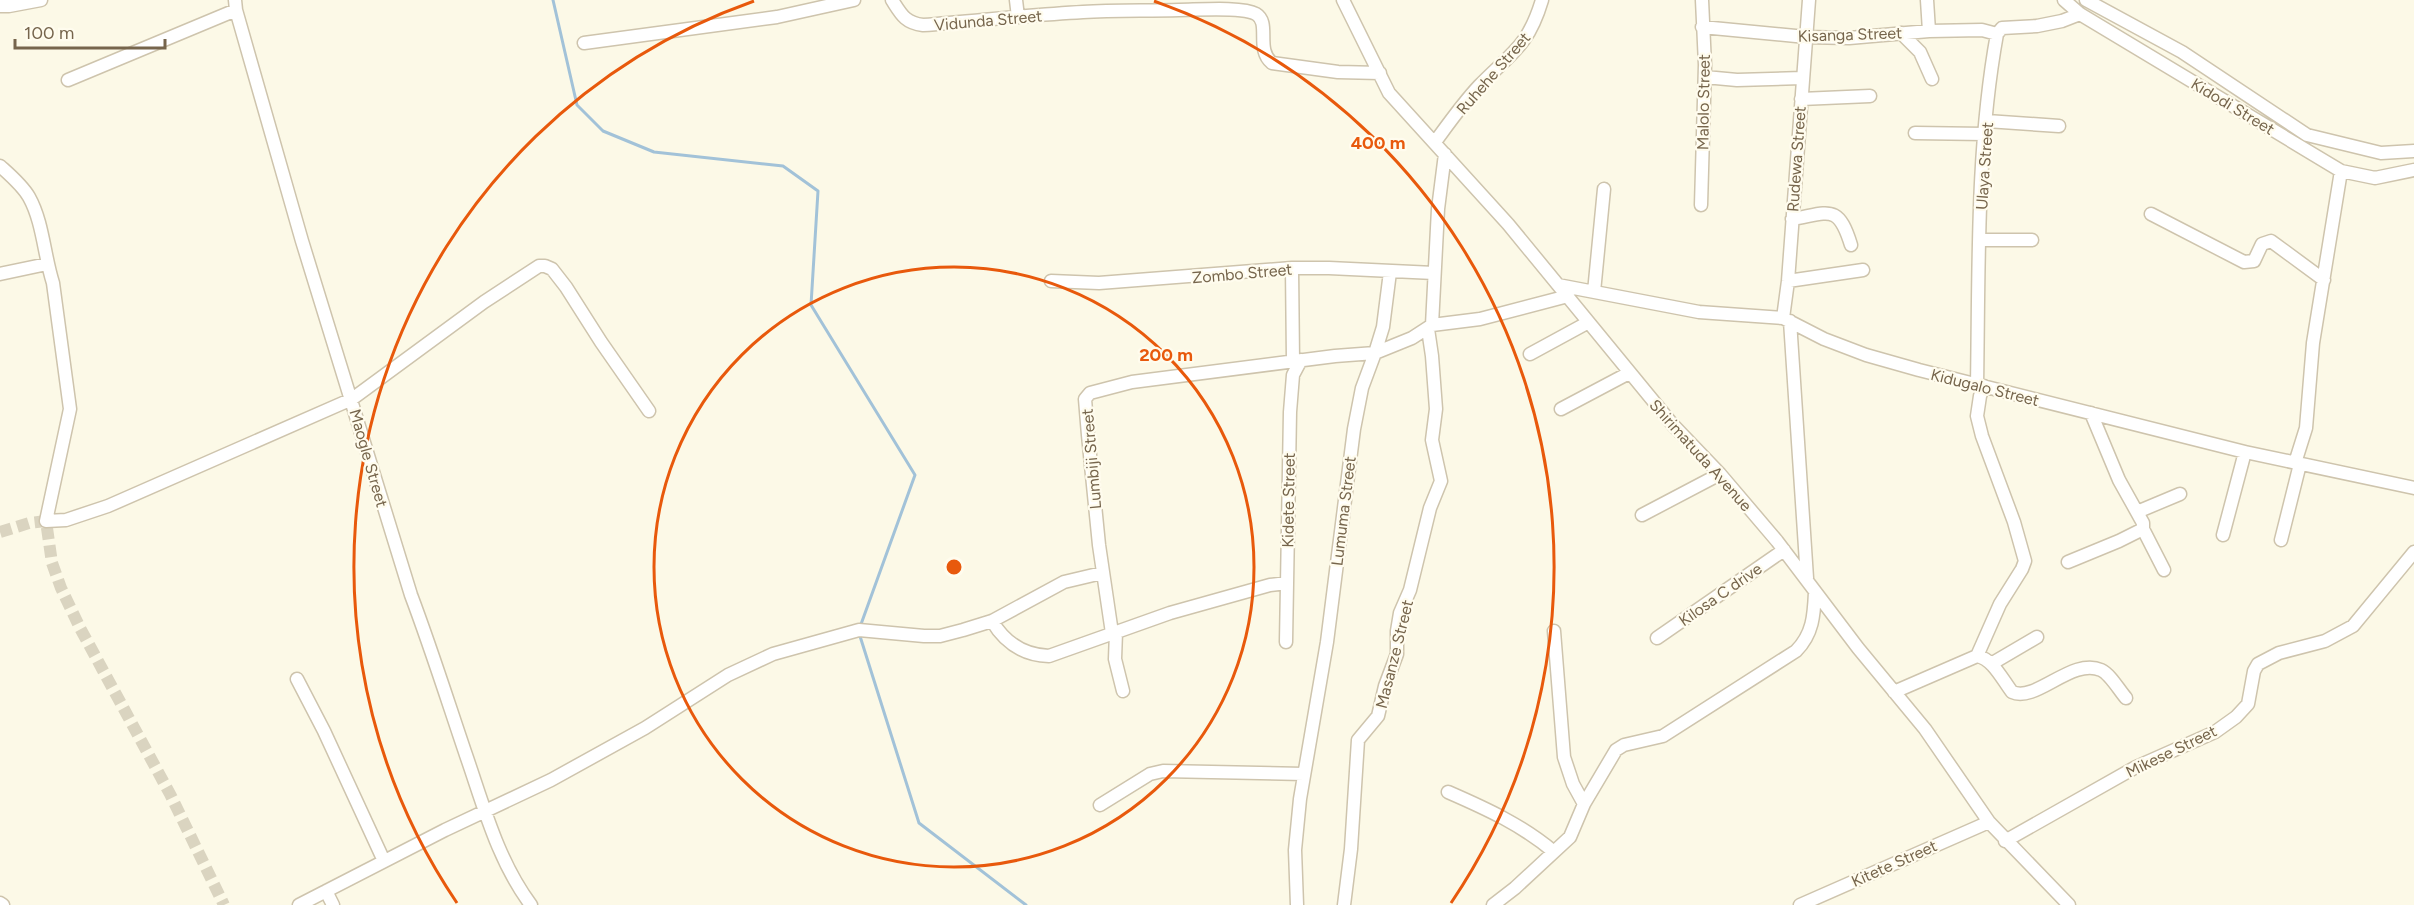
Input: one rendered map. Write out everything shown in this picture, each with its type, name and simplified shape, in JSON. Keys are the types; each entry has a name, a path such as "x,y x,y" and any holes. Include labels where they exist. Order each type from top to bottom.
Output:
{"street":[{"path":"0,6 41,0"},
{"path":"584,43 777,17 854,0"},
{"name":"Vidunda Street","path":"892,0 903,18 913,24 923,26 1140,5 1254,13 1259,17 1263,27 1263,51 1272,63 1338,72 1380,73"},
{"path":"1016,0 1018,17"},
{"name":"Shirimatuda Avenue","path":"1343,0 1389,93 1508,224 1673,425 1720,474 1784,550 1925,729 1989,822 2069,905"},
{"name":"Ruhehe Street","path":"1435,142 1477,88 1522,44 1535,23 1542,0"},
{"name":"Malolo Street","path":"1701,205 1705,77 1702,0"},
{"name":"Rudewa Street","path":"1807,579 1786,320 1809,0"},
{"path":"1927,0 1929,31"},
{"name":"Kidodi Street","path":"2064,0 2080,14 2341,171 2375,178 2414,170"},
{"path":"2086,0 2182,52 2307,135 2381,153 2414,151"},
{"path":"68,80 236,5"},
{"name":"Maogle Street","path":"236,5 262,105 398,554 435,659 484,813 504,859 531,905"},
{"path":"1997,34 2002,28 2045,24 2080,14"},
{"name":"Kisanga Street","path":"1702,27 1806,37 1849,38 1929,31 1982,30 1997,34"},
{"path":"1901,33 1920,52 1932,79"},
{"name":"Ulaya Street","path":"1977,656 2000,604 2025,561 2014,522 1982,436 1977,416 1980,396 1980,240 1985,134 1997,34"},
{"path":"1705,77 1737,80 1802,78"},
{"path":"1801,99 1870,96"},
{"path":"1987,121 2059,126"},
{"path":"1915,133 1985,134"},
{"path":"1430,327 1441,178 1445,154"},
{"path":"0,166 28,195 34,208 53,283 70,409 46,520 80,517 140,494 352,399 507,285 539,266 552,269 566,287 649,411"},
{"path":"2281,540 2306,428 2312,351 2341,171"},
{"path":"1594,292 1604,189"},
{"path":"1792,219 1824,213 1838,216 1844,223 1851,245"},
{"path":"2151,214 2244,262 2254,261 2262,244 2271,242 2324,280"},
{"path":"1980,240 2032,240"},
{"path":"0,274 47,264"},
{"name":"Zombo Street","path":"1051,281 1099,283 1292,268 1434,273"},
{"name":"Kidete Street","path":"1286,642 1290,412 1293,375 1297,361 1292,268"},
{"path":"1788,281 1863,270"},
{"name":"Lumuma Street","path":"1297,905 1296,831 1327,642 1354,429 1362,388 1383,327 1390,272"},
{"name":"Kidugalo Street","path":"1558,285 1699,312 1786,320 1824,339 1866,355 1980,386 2245,452 2414,488"},
{"path":"1375,353 1412,338 1430,327 1480,318 1568,296"},
{"path":"1530,354 1587,323"},
{"name":"Masanze Street","path":"1344,905 1351,849 1358,740 1378,716 1385,686 1397,654 1400,613 1410,590 1430,508 1441,481 1432,441 1436,409 1430,327"},
{"name":"Lumbiji Street","path":"1123,691 1115,659 1114,632 1102,573 1085,399 1090,393 1132,382 1375,353"},
{"path":"1561,409 1629,373"},
{"path":"2091,413 2119,480 2143,523 2143,529 2164,570"},
{"path":"2223,535 2245,452"},
{"path":"1642,515 1720,474"},
{"path":"2137,512 2180,494"},
{"path":"2068,562 2128,538 2143,529"},
{"name":"Kilosa C drive","path":"1657,638 1784,550"},
{"name":"Mikese Street","path":"2006,841 2136,767 2215,732 2236,717 2248,704 2254,671 2258,664 2279,653 2325,640 2353,626 2414,552"},
{"path":"300,905 445,830 484,813 607,751 728,675 773,654 859,630 940,636 992,621 1064,582 1102,573"},
{"path":"992,621 1001,637 1014,647 1039,656 1049,656 1184,609 1270,585 1287,583"},
{"path":"1500,904 1570,837 1584,804 1616,750 1624,745 1663,736 1796,651 1810,632 1815,592"},
{"path":"1554,631 1564,757 1573,784 1584,804"},
{"path":"1991,664 2037,637"},
{"path":"1894,692 1977,656 1983,657 1991,664 2016,694 2091,667 2103,670 2126,698"},
{"path":"297,679 324,730 384,861"},
{"path":"1100,805 1150,774 1163,771 1304,774"},
{"path":"1448,792 1505,817 1525,829 1554,852"},
{"name":"Kitete Street","path":"1800,905 1822,900 1989,822"},
{"path":"326,891 333,905"}],"waterway":[{"path":"553,0 577,105 603,131 654,152 783,166 818,191 811,305 915,475 860,627"},
{"path":"859,633 919,823 1026,905"}],"tunnel":[{"path":"0,532 29,523 46,521 52,563 61,588 80,628 170,794 224,905"}]}
